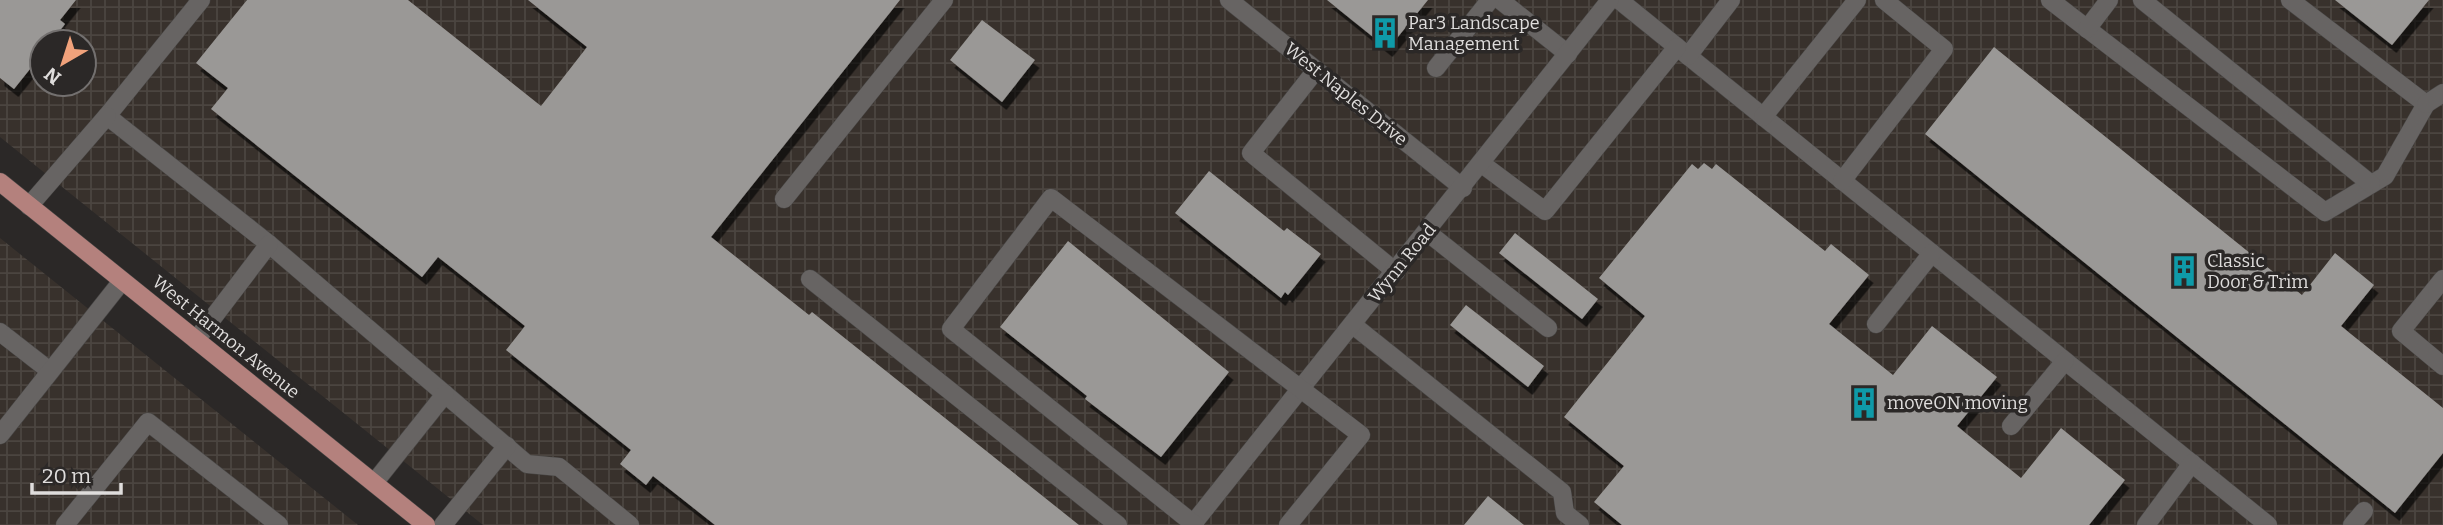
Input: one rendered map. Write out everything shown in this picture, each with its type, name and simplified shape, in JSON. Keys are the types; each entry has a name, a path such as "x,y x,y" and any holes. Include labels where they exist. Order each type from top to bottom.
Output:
{"main road":[{"name":"West Harmon Avenue","path":"0,182 426,525"}],"street":[{"path":"29,206 107,116 201,0"},
{"path":"784,199 944,0"},
{"path":"1436,68 1490,0"},
{"path":"1500,0 1568,54"},
{"name":"Wynn Road","path":"1193,524 1610,0"},
{"path":"1619,0 2268,525"},
{"path":"1482,164 1545,211 1682,52 1731,0"},
{"path":"1763,117 1857,0"},
{"path":"1842,181 1944,49 1884,0"},
{"path":"2050,0 2325,212 2385,176 2426,104 2443,93"},
{"path":"2087,29 2109,0"},
{"path":"2142,0 2371,184"},
{"path":"2290,0 2426,104"},
{"name":"West Naples Drive","path":"1237,2 1316,70 1463,187"},
{"path":"1316,70 1251,153 1396,272"},
{"path":"107,116 269,244 527,464 559,467 630,525"},
{"path":"1193,524 951,329 1051,198 1361,435 1288,525"},
{"path":"1427,232 1548,328"},
{"path":"196,340 269,244"},
{"path":"1876,324 1932,253"},
{"path":"810,279 1118,525"},
{"path":"2443,279 2401,331 2443,366"},
{"path":"0,435 122,281"},
{"path":"1353,325 1562,492 1565,513 1580,525"},
{"path":"0,332 50,371"},
{"path":"2011,426 2065,360"},
{"path":"374,483 445,394"},
{"path":"65,525 148,422 279,525"},
{"path":"443,525 506,446"},
{"path":"2146,525 2192,463"},
{"path":"2352,525 2364,510"}],"shaded area":[{"path":"0,0 2443,0 2443,525 483,525 0,137"},
{"path":"0,238 358,525 0,525"}],"building":[{"path":"0,0 76,0 60,20 65,24 62,28 28,28 28,72 14,89 0,78"},
{"path":"247,0 408,0 541,106 587,47 528,0 900,0 711,237 809,315 812,312 1079,525 715,525 653,476 646,485 620,464 631,450 506,350 525,326 438,257 422,277 211,109 228,88 196,63"},
{"name":"Par3 Landscape Management","path":"1327,0 1428,0 1388,49"},
{"path":"2335,0 2429,0 2392,45"},
{"path":"982,20 1035,60 1002,102 950,60"},
{"name":"Classic Door & Trim","path":"1994,47 2302,295 2335,253 2374,285 2341,326 2443,408 2443,453 2395,513 1925,134"},
{"path":"1704,163 1712,169 1716,164 1825,251 1831,244 1869,275 1829,324 1893,375 1932,326 1997,377 1957,426 2021,478 2061,428 2125,480 2089,525 1622,525 1594,502 1624,466 1564,417 1645,316 1599,278 1692,164 1698,169"},
{"path":"1209,171 1284,231 1287,228 1321,254 1288,295 1285,292 1281,298 1175,213"},
{"path":"1515,233 1598,299 1582,319 1499,253"},
{"path":"1068,241 1229,372 1161,457 1085,399 1087,396 1000,327"},
{"path":"1466,305 1544,366 1528,387 1450,325"},
{"path":"1488,496 1524,525 1464,525"}],"place":[{"name":"Par3 Landscape Management","path":"1385,33"},
{"name":"Classic Door & Trim","path":"2184,271"},
{"name":"moveON moving","path":"1864,403"}]}
